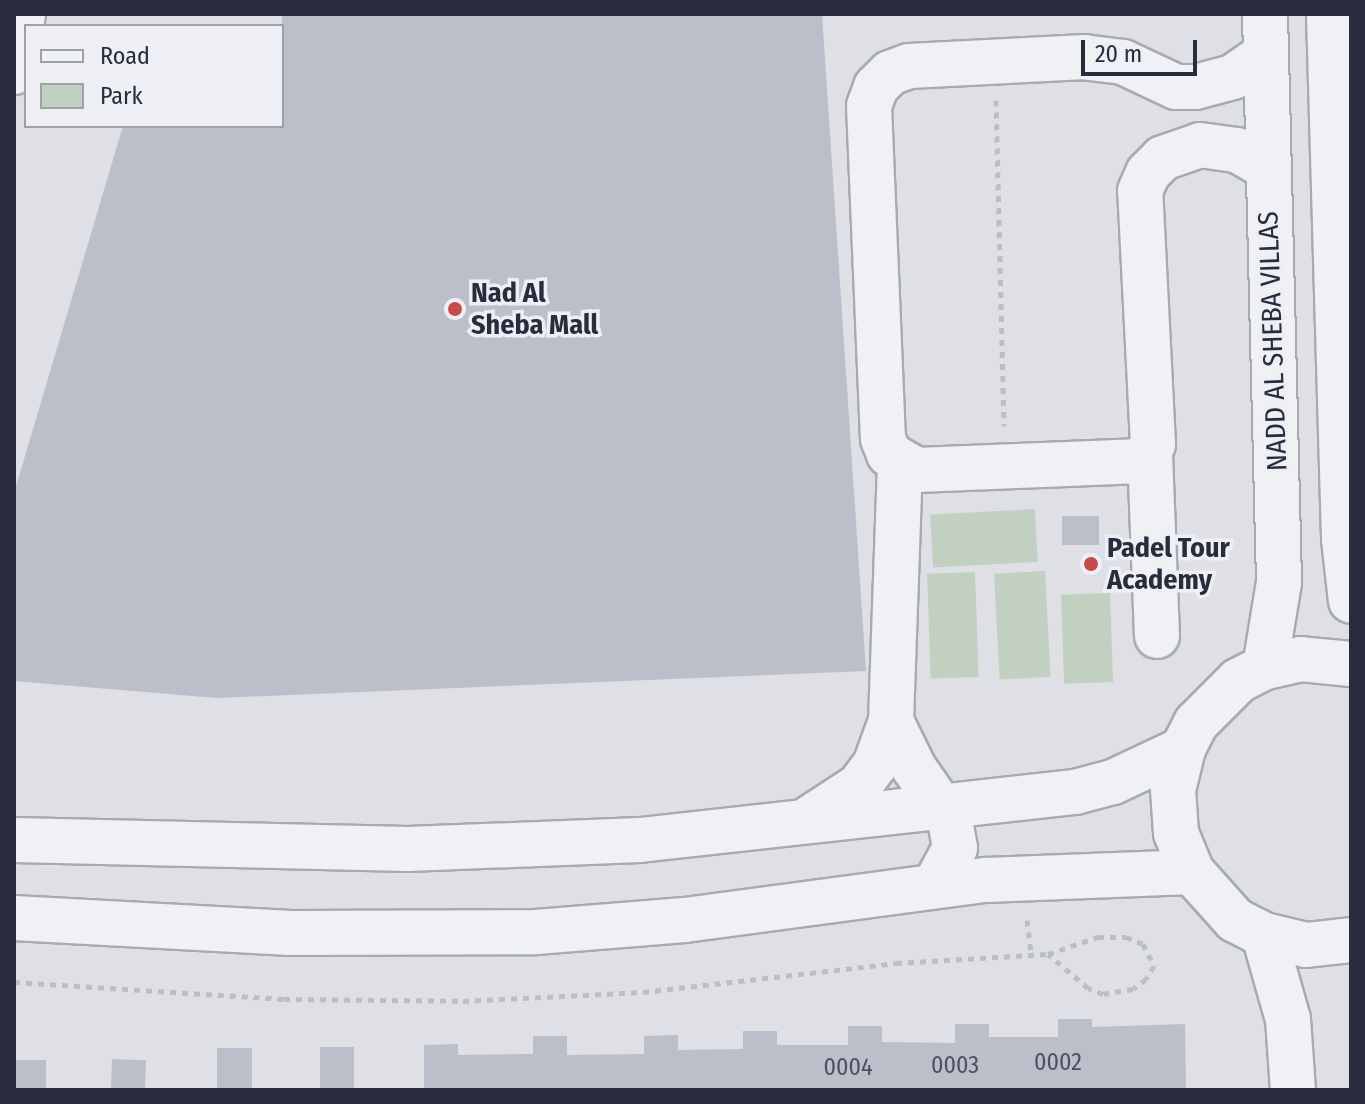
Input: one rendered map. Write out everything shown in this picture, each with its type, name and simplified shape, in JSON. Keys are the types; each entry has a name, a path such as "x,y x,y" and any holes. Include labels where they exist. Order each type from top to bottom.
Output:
{"street":[{"path":"14,72 23,14"},
{"path":"1329,14 1341,76 1346,480 1351,601"},
{"path":"793,824 818,816 859,786 875,765 891,721 900,465 883,439 869,106 876,87 890,73 909,66 1105,58 1176,87 1233,77 1265,34"},
{"name":"NADD AL SHEBA VILLAS","path":"1265,34 1279,582 1265,667"},
{"path":"1157,636 1140,191 1163,158 1200,145 1237,150 1267,167"},
{"path":"900,465 917,470 1132,463 1150,454"},
{"path":"1351,664 1301,659 1265,667 1215,700 1183,749 1173,790 1176,833 1192,872 1235,920 1264,935 1306,945 1351,940"},
{"path":"891,721 914,768 945,807 955,848 945,875 956,883"},
{"path":"14,840 525,848 793,824 1075,792 1113,782 1183,749"},
{"path":"14,829 88,843"},
{"path":"14,918 291,933 457,935 685,920 956,883 1110,872 1192,872"},
{"path":"1264,935 1288,1019 1293,1090"}],"path":[{"path":"995,62 1006,467"},
{"path":"14,982 284,999 463,1001 643,992 896,963 1048,954 1098,937 1126,937 1143,944 1154,966 1133,989 1103,994 1088,988 1048,954"}],"green space":[{"path":"1035,509 1038,562 933,567 930,514"},
{"path":"1045,571 1051,677 1000,680 994,574"},
{"path":"975,572 979,677 931,679 927,574"},
{"path":"1110,593 1113,682 1064,684 1061,595"}],"building":[{"name":"Nad Al Sheba Mall","path":"282,14 822,14 866,671 216,698 14,681 14,493 122,128 284,128"},
{"name":"Padel Tour Academy","path":"1062,516 1099,516 1099,545 1062,545"},
{"path":"1058,1019 1092,1019 1092,1027 1185,1024 1186,1090 424,1090 424,1045 458,1044 458,1055 533,1054 533,1036 567,1036 567,1055 644,1054 644,1036 678,1035 678,1050 743,1049 743,1031 777,1031 777,1045 848,1045 848,1026 882,1026 882,1042 955,1043 955,1024 989,1024 989,1037 1058,1037"},
{"path":"320,1047 354,1047 354,1090 320,1090"},
{"path":"217,1048 252,1048 252,1090 217,1090"},
{"path":"112,1059 146,1060 145,1090 111,1090"},
{"path":"14,1060 46,1060 46,1090 14,1090"}],"place":[{"name":"Nad Al Sheba Mall","path":"455,309"},
{"name":"Padel Tour Academy","path":"1091,564"}]}
